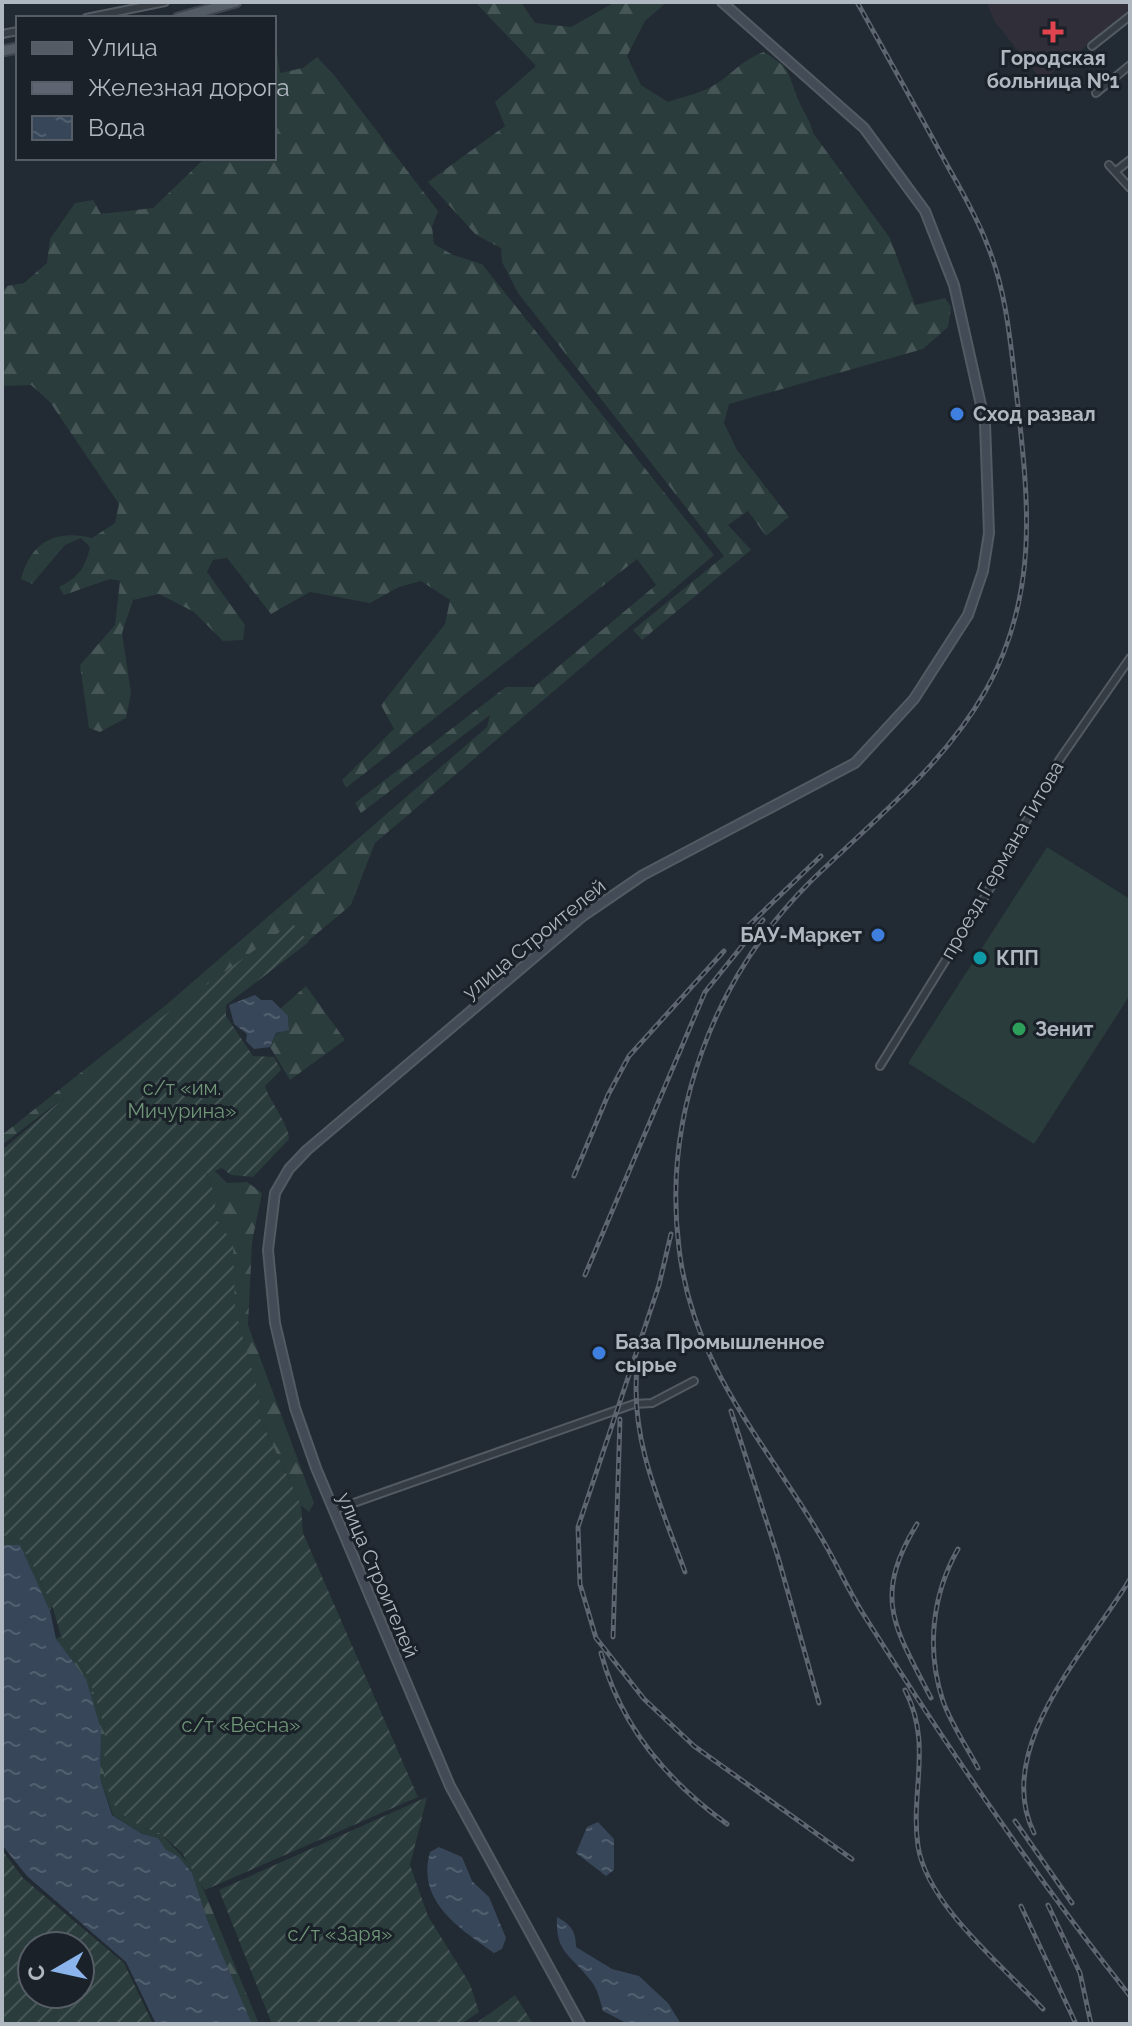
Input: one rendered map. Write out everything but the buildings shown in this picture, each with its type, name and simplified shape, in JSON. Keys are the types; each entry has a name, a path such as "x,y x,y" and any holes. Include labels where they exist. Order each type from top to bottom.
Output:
{"main road":[{"path":"185,16 236,2"},
{"name":"улица Строителей","path":"580,2024 450,1786 334,1510 295,1408 275,1323 269,1234 275,1193 289,1169 330,1130 583,916 643,875 840,774 867,753 929,678 963,625 983,571 990,498 984,412 954,285 925,211 864,128 722,2"}],"street":[{"path":"96,16 165,2"},
{"path":"1092,46 1130,16"},
{"path":"1096,93 1130,65"},
{"path":"1116,171 1130,160"},
{"path":"1109,165 1130,188"},
{"name":"проезд Германа Титова","path":"880,1066 989,890 1060,759 1130,658"},
{"path":"334,1510 634,1404 652,1403 694,1381"}],"shaded area":[{"name":"Городская больница №1","path":"986,2 1130,2 1130,11 1042,81 995,22"}],"green space":[{"path":"475,2 521,2 535,23 571,27 615,2 667,2 645,21 627,56 641,85 668,102 711,87 749,59 764,52 787,71 813,133 890,238 915,305 945,298 951,307 948,327 923,349 729,404 724,423 737,450 789,517 766,536 748,511 728,525 751,550 642,640 633,630 724,556 518,293 502,262 501,248 476,235 428,182 505,126 495,102 536,66"},
{"path":"276,46 280,73 303,68 317,57 438,211 432,227 434,244 453,255 482,264 714,555 375,843 351,905 308,941 219,1007 176,1012 2,1145 2,1135 166,1005 487,727 490,715 361,813 355,803 506,687 534,687 656,585 637,559 346,788 342,780 394,729 381,705 445,624 450,600 421,581 399,587 370,603 310,592 271,614 227,558 213,560 207,572 245,625 243,640 223,641 194,612 159,594 133,600 122,633 131,693 126,718 100,732 89,728 80,665 115,625 120,581 110,579 64,595 59,587 76,575 88,554 90,547 81,538 65,545 32,584 21,579 25,566 38,547 46,541 67,535 92,538 115,523 119,504 50,402 31,385 2,386 2,291 7,286 24,283 47,263 50,239 75,203 93,200 101,214 153,208 203,160 276,160"},
{"name":"Зенит","path":"1047,847 1130,899 1130,995 1034,1144 908,1063"},
{"name":"с/т «Весна»","path":"292,923 309,942 226,1005 226,1016 253,1056 274,1057 281,1070 265,1086 289,1139 253,1177 231,1175 222,1168 206,1174 216,1197 214,1216 233,1243 235,1310 260,1398 257,1412 301,1505 303,1533 418,1797 205,1890 182,1853 160,1833 144,1828 117,1811 104,1780 105,1729 89,1677 61,1636 52,1605 21,1540 2,1535 2,1150 147,1028"},
{"path":"306,986 345,1040 290,1080 270,1047 276,1034 289,1029 288,1016 280,1009"},
{"path":"214,1170 227,1183 247,1182 262,1193 252,1242 248,1325 314,1503 309,1512 301,1505 257,1412 260,1398 185,1226 216,1197 206,1174"},
{"path":"2,1535 21,1540 52,1605 50,1611 20,1546 2,1545"},
{"path":"61,1636 89,1677 105,1729 105,1780 144,1828 160,1833 196,1871 259,2024 252,2024 208,1922 192,1873 178,1856 166,1851 158,1838 142,1834 113,1815 100,1779 101,1730 56,1639"},
{"name":"с/т «Заря»","path":"427,1797 410,1865 428,1916 470,1984 479,2012 461,2024 272,2024 219,1890"},
{"path":"2,1850 23,1878 85,1930 16,1930 16,2010 96,2010 96,1939 124,1963 153,2024 2,2024"},
{"path":"515,1995 533,2024 475,2024"}],"water":[{"path":"255,995 261,1000 272,1000 288,1016 289,1030 276,1033 270,1047 254,1049 246,1041 247,1034 234,1024 229,1005"},
{"path":"2,1545 20,1545 50,1611 56,1639 86,1679 101,1730 100,1779 112,1815 142,1834 158,1838 166,1850 178,1856 192,1873 208,1922 252,2024 156,2024 126,1962 96,1936 96,1930 89,1930 27,1876 2,1845"},
{"path":"598,1822 614,1839 614,1870 606,1876 576,1853 587,1827"},
{"path":"439,1847 462,1857 472,1881 489,1897 506,1938 502,1949 494,1953 467,1934 435,1899 427,1869 430,1852"},
{"path":"557,1917 572,1929 576,1947 612,1969 639,1976 668,2003 681,2024 628,2024 603,2011 593,1984 562,1947"}],"railway":[{"path":"857,2 971,209 999,279 1009,333 1024,467 1026,542 1023,579 1016,616 1004,653 969,718 927,769 809,883 776,920 722,1004 702,1050 688,1098 679,1148 676,1198 679,1248 686,1289 698,1328 732,1398 818,1532 862,1612 925,1711 1024,1856 1130,1996"},
{"path":"749,925 821,856"},
{"path":"585,1275 705,992 763,920"},
{"path":"574,1176 608,1095 629,1056 724,951"},
{"path":"671,1234 659,1285 578,1527 580,1584 596,1638 644,1699 694,1746 852,1859"},
{"path":"637,1368 636,1395 643,1447 657,1497 685,1572"},
{"path":"731,1411 778,1557 819,1703"},
{"path":"613,1637 620,1419"},
{"path":"917,1524 903,1550 892,1594 899,1632 931,1698"},
{"path":"958,1549 942,1585 933,1643 938,1682 946,1710 978,1768"},
{"path":"1034,1833 1024,1801 1025,1767 1035,1734 1050,1700 1130,1579"},
{"path":"601,1653 620,1704 649,1749 685,1789 727,1824"},
{"path":"905,1690 918,1729 916,1826 924,1868 936,1890 969,1934 1043,2009"},
{"path":"1015,1821 1072,1903"},
{"path":"1048,1905 1080,1973 1091,2024"},
{"path":"1021,1906 1076,2024"}],"place":[{"name":"Городская больница №1","path":"1053,32"},
{"name":"Сход развал","path":"957,414"},
{"name":"БАУ-Маркет","path":"878,935"},
{"name":"КПП","path":"980,958"},
{"name":"Зенит","path":"1019,1029"},
{"name":"База Промышленное сырье","path":"599,1353"}],"park label":[{"name":"с/т «им. Мичурина»","path":"182,1100"}]}
